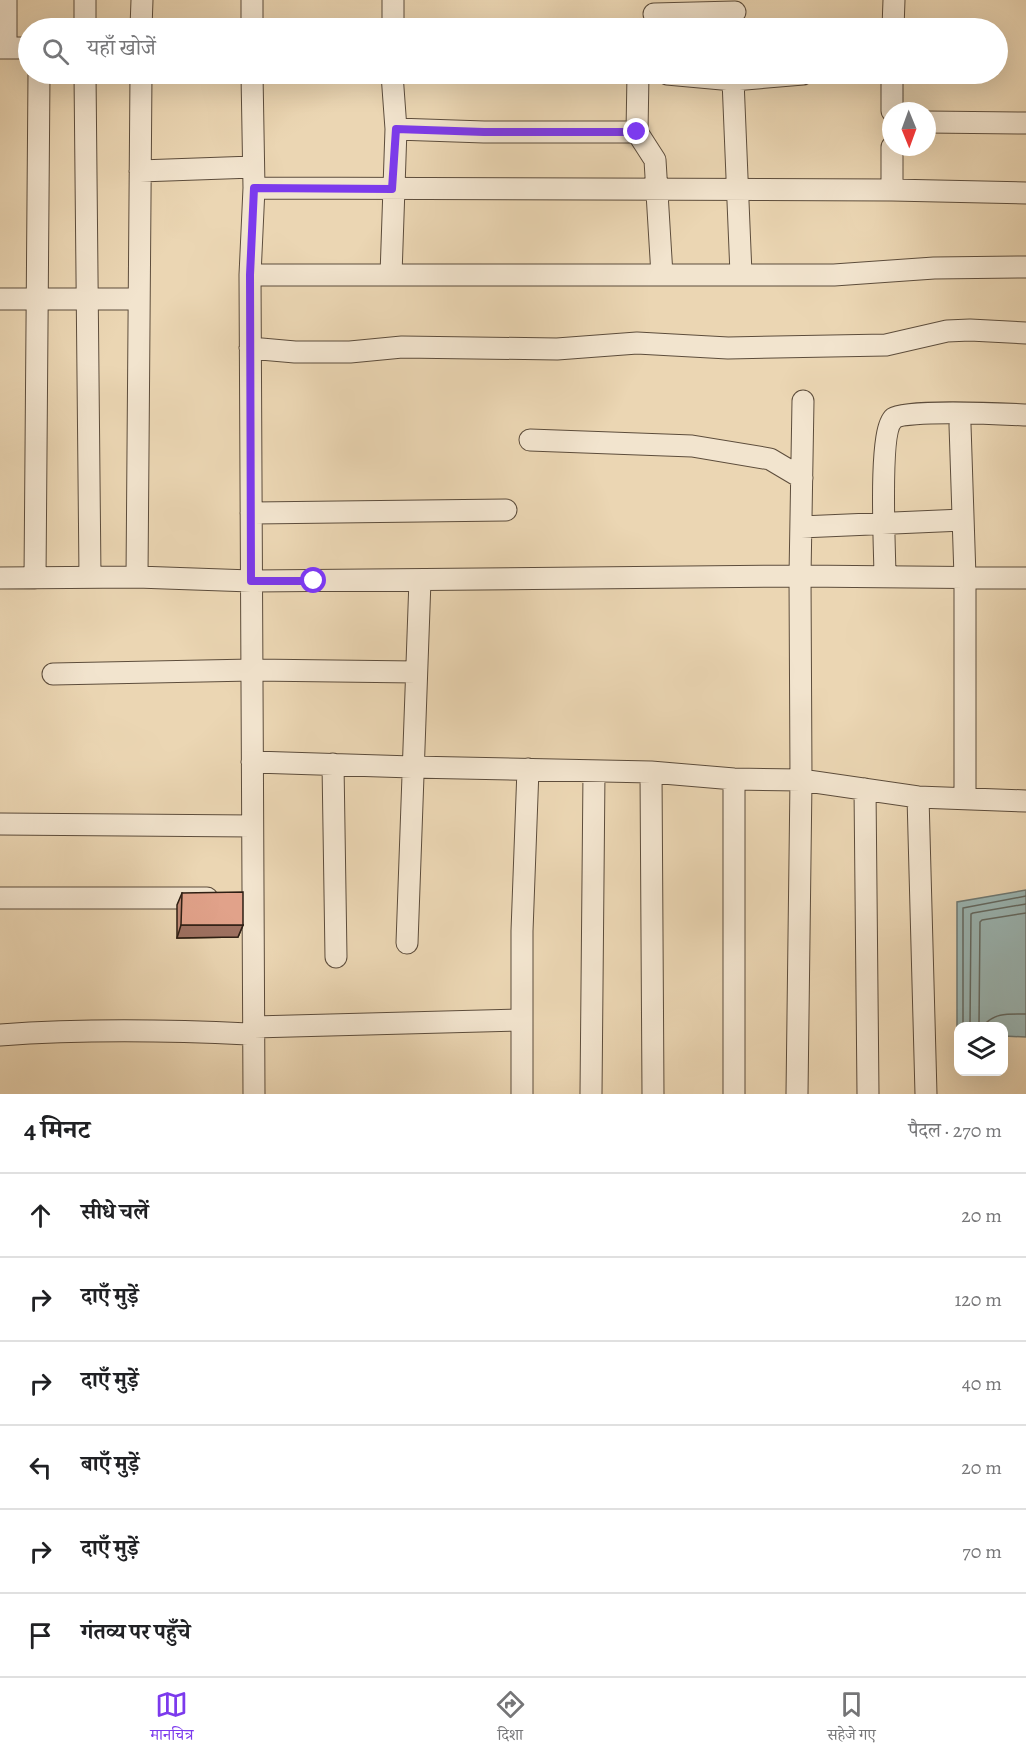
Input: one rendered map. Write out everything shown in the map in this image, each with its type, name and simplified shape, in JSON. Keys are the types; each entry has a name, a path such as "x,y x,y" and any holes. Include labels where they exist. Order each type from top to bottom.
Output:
{"street":[{"path":"3,48 6,0"},
{"path":"85,0 85,18"},
{"path":"141,18 142,0"},
{"path":"252,0 252,18"},
{"path":"393,0 393,18"},
{"path":"893,18 894,0"},
{"path":"652,14 735,12"},
{"path":"35,578 39,84"},
{"path":"85,84 90,577"},
{"path":"137,577 141,84"},
{"path":"252,84 254,188 250,275 250,348 254,1094"},
{"path":"391,275 392,189 396,129 393,84"},
{"path":"638,84 637,132 655,160 662,275"},
{"path":"733,84 741,274"},
{"path":"892,84 892,102"},
{"path":"936,122 1026,123"},
{"path":"396,129 484,132 637,132"},
{"path":"892,156 892,190"},
{"path":"140,171 254,166"},
{"path":"254,188 892,190 1026,194"},
{"path":"250,275 834,275 934,268 1026,267"},
{"path":"0,299 139,299"},
{"path":"250,348 296,352 339,352 413,347 557,350 637,343 728,348 886,345 947,331 1026,333"},
{"path":"797,1094 803,401"},
{"path":"885,577 885,451 889,423 896,416 927,413 1026,415"},
{"path":"960,425 965,578 966,799"},
{"path":"530,440 692,446 770,459 802,478"},
{"path":"251,513 506,510"},
{"path":"801,527 963,520"},
{"path":"0,578 137,577 251,581 800,576 1026,578"},
{"path":"407,943 420,580"},
{"path":"53,674 252,670 416,672"},
{"path":"252,762 651,772 734,779 801,780 918,797 1026,801"},
{"path":"333,764 336,957"},
{"path":"522,1094 522,931 528,769"},
{"path":"591,1094 594,772"},
{"path":"651,772 653,1094"},
{"path":"734,779 734,1094"},
{"path":"866,789 868,1094"},
{"path":"918,797 926,1094"},
{"path":"0,824 252,826"},
{"path":"0,898 253,897"},
{"path":"0,1035 115,1030 248,1034 254,1027 522,1020"}],"water":[{"path":"1026,890 1026,1037 1008,1036 1008,1022 957,1022 957,902"}],"building":[{"path":"243,892 243,925 181,925 182,893"}],"route":[{"path":"314,581 251,581 250,275 254,188 392,189 396,129 484,132 637,132"}]}
